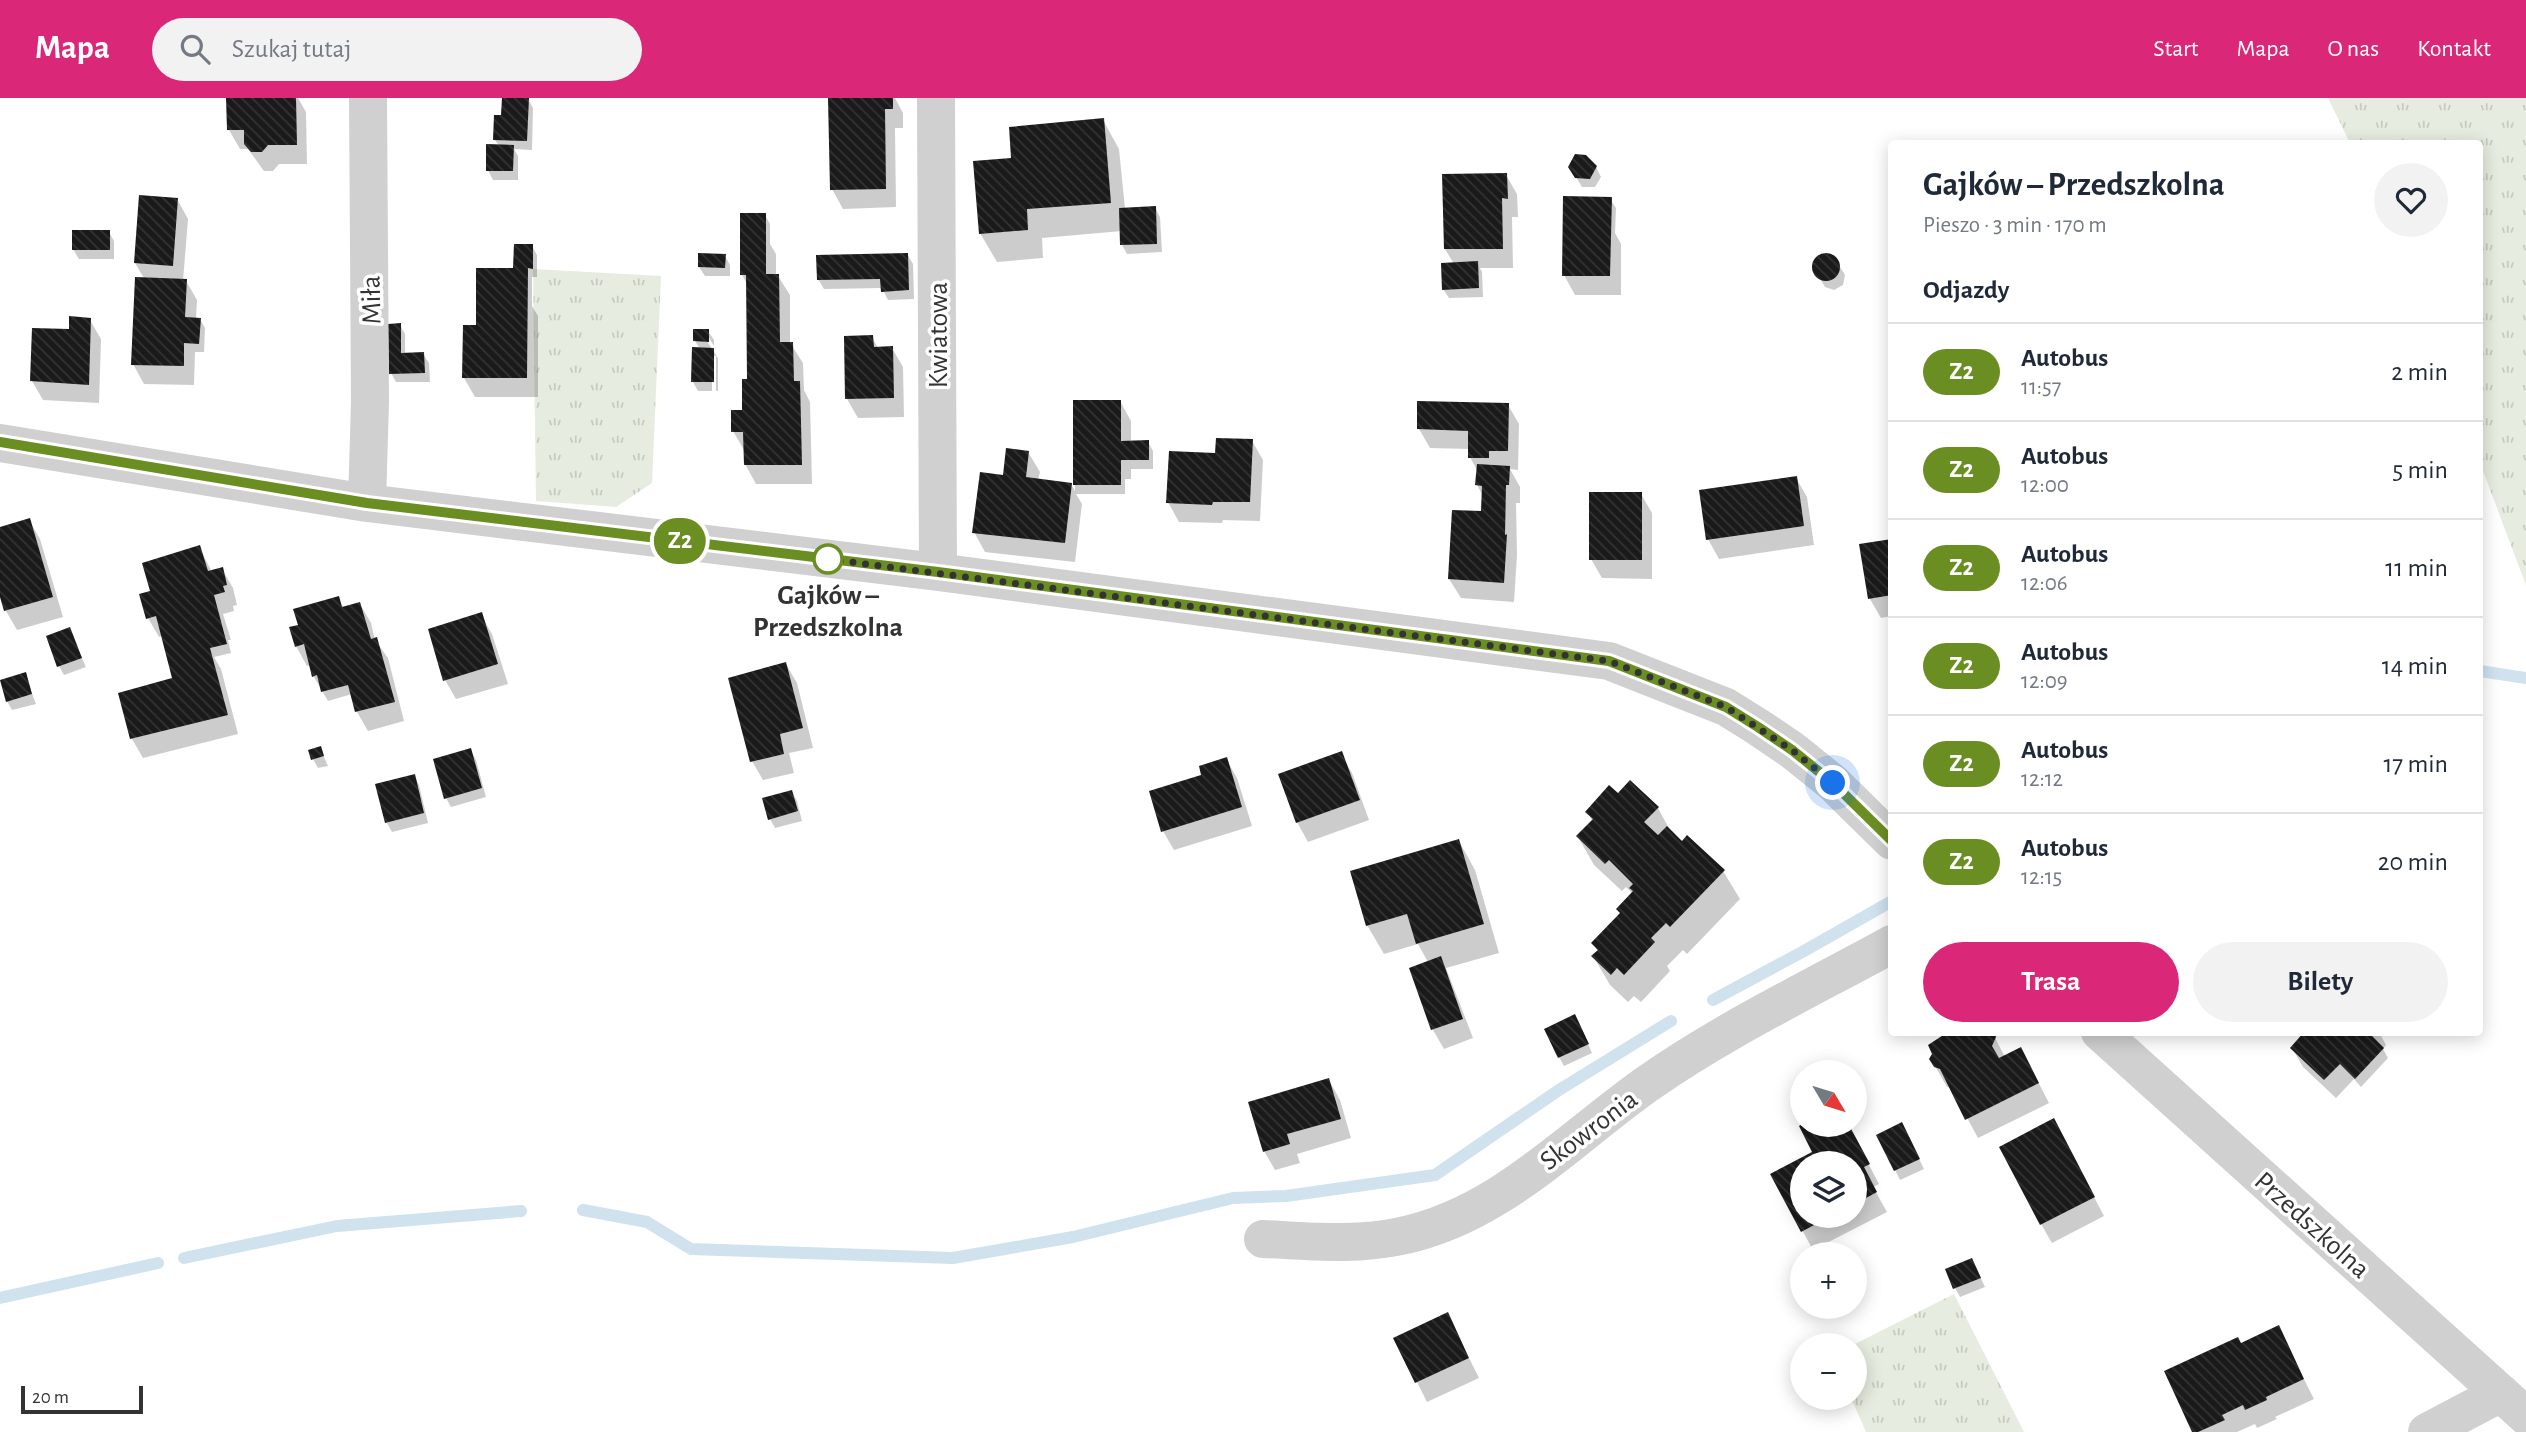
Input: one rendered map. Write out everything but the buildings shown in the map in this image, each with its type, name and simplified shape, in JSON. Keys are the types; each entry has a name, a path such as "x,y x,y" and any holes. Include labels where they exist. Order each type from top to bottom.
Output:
{"street":[{"name":"Miła","path":"367,503 370,402 368,98"},
{"name":"Kwiatowa","path":"936,98 938,572"},
{"path":"0,443 367,503 938,572 1609,661 1726,707 1792,750 1833,783 1888,837"},
{"name":"Skowronia","path":"1263,1239 1334,1242 1401,1237 1453,1219 1497,1197 1566,1148 1647,1084 1705,1047 1888,946"},
{"name":"Przedszkolna","path":"2104,1036 2513,1405"},
{"path":"2427,1432 2513,1405"}],"green space":[{"path":"2328,98 2526,98 2526,585 2483,471 2483,140 2349,140"},
{"path":"533,269 661,276 652,483 616,507 536,501"},
{"path":"1954,1294 2024,1432 1866,1432 1856,1410 1867,1410 1867,1338"}],"waterway":[{"path":"2483,671 2526,678"},
{"path":"1713,1000 1888,903"},
{"path":"583,1210 647,1222 691,1249 953,1258 1073,1237 1233,1198 1286,1196 1435,1175 1559,1090 1671,1021"},
{"path":"184,1258 337,1226 521,1211"},
{"path":"0,1298 158,1263"}],"bus line":[{"name":"Z2","path":"0,442 367,503 938,572 1609,661 1726,707 1758,727 1833,783 1888,837"}],"place":[{"name":"Gajków – Przedszkolna","path":"828,559"}],"route":[{"path":"828,559 1609,661 1726,707 1792,750 1833,783"}]}
